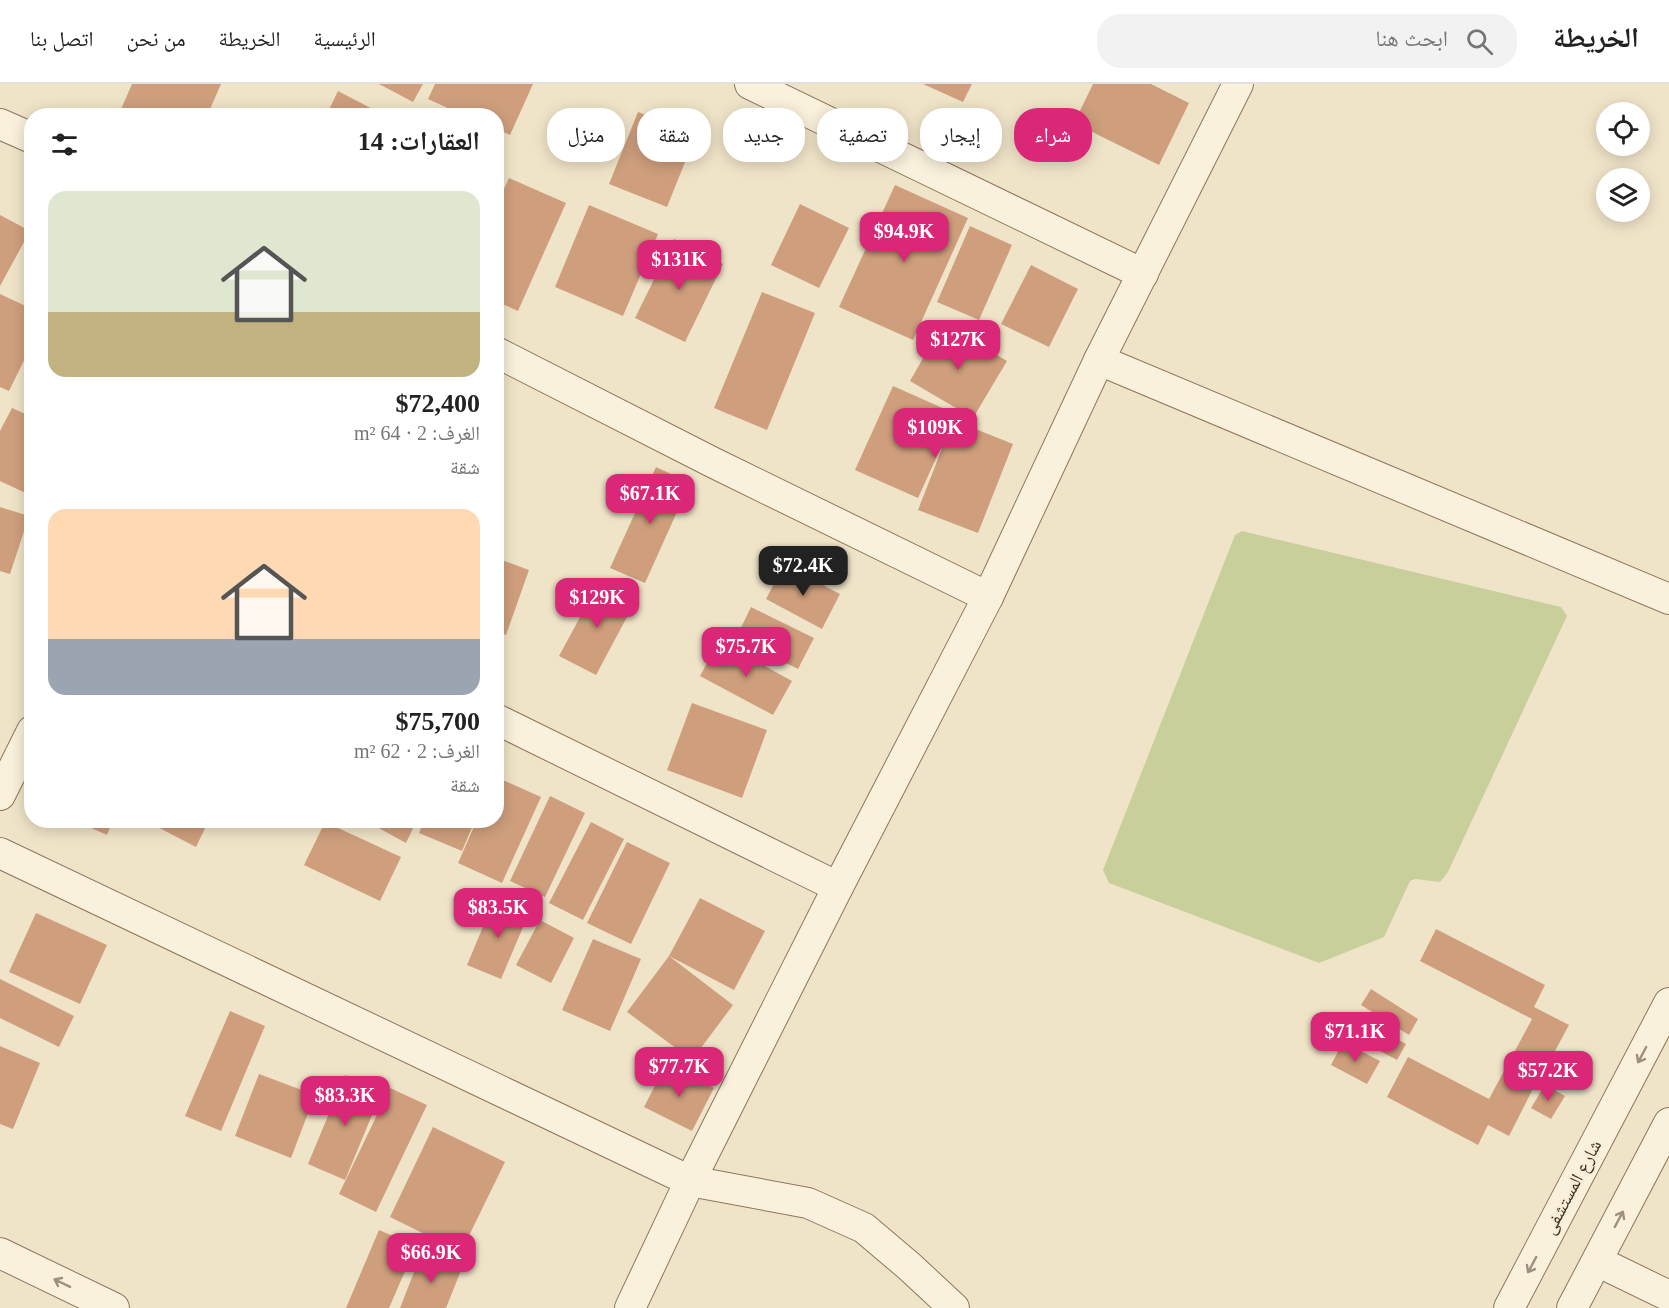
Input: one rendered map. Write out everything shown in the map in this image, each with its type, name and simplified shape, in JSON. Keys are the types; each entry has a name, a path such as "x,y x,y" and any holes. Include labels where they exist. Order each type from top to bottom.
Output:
{"street":[{"path":"750,84 1143,274"},
{"path":"630,1308 690,1181 838,887 988,597 1099,360 1238,84"},
{"path":"0,124 24,134"},
{"path":"504,356 714,463 988,597"},
{"path":"1099,360 1669,599"},
{"path":"504,723 838,887"},
{"path":"0,795 24,747"},
{"path":"0,853 690,1181 808,1203 864,1228 954,1308"},
{"name":"شارع المستشفى","path":"1509,1308 1669,1003"},
{"path":"1572,1308 1669,1123"},
{"path":"0,1253 114,1308"},
{"path":"1597,1261 1669,1296"}],"green space":[{"path":"1242,531 1561,607 1567,616 1448,872 1440,882 1415,879 1410,881 1384,937 1319,963 1109,883 1103,870 1235,535"}],"building":[{"path":"132,84 221,84 210,108 122,108"},
{"path":"379,84 423,84 413,102"},
{"path":"435,84 533,84 510,135 504,132 504,108 448,108 428,99"},
{"path":"923,84 972,84 963,102"},
{"path":"1093,84 1151,84 1189,103 1159,165 1092,132 1092,108 1081,108"},
{"path":"338,91 371,108 330,108"},
{"path":"637,114 637,162 685,162 667,207 609,184 618,162 625,162 625,144"},
{"path":"509,178 566,203 518,311 504,305 504,189"},
{"path":"895,185 968,218 913,340 839,307"},
{"path":"800,204 849,228 819,288 771,265"},
{"path":"589,205 658,234 623,316 555,287"},
{"path":"0,215 24,228 24,242 0,286"},
{"path":"970,226 1012,245 979,320 937,302"},
{"path":"674,239 723,264 685,342 635,318"},
{"path":"1031,265 1078,289 1049,347 1001,324"},
{"path":"762,292 815,313 767,430 714,408"},
{"path":"0,294 24,305 24,360 9,391 0,387"},
{"path":"943,323 1007,361 973,418 910,381"},
{"path":"893,386 956,414 953,420 1013,444 978,533 918,510 950,428 918,498 855,470"},
{"path":"12,408 24,413 24,492 0,481 0,431"},
{"path":"656,467 690,483 645,583 610,568"},
{"path":"0,507 24,514 24,531 10,574 0,571"},
{"path":"504,561 529,570 506,635 504,634"},
{"path":"784,565 840,594 822,629 766,599"},
{"path":"599,582 635,602 596,675 559,656"},
{"path":"751,607 814,638 798,669 736,638"},
{"path":"719,641 792,681 773,715 700,676"},
{"path":"692,703 767,730 742,798 667,770"},
{"path":"504,781 541,797 502,883 458,863 473,828 504,828"},
{"path":"550,796 585,813 545,897 510,881"},
{"path":"591,822 624,839 583,920 549,903"},
{"path":"91,828 110,828 107,835"},
{"path":"159,828 205,828 196,847"},
{"path":"322,828 338,828 401,857 380,901 304,865"},
{"path":"379,828 413,828 406,843"},
{"path":"421,828 472,828 462,851 419,833"},
{"path":"627,842 670,863 631,944 587,923"},
{"path":"495,898 529,913 501,979 467,965"},
{"path":"700,898 765,931 734,990 669,956"},
{"path":"36,913 107,945 80,1004 9,972"},
{"path":"540,920 574,938 551,983 516,965"},
{"path":"1436,929 1545,985 1534,1007 1569,1025 1548,1064 1553,1067 1543,1084 1537,1081 1509,1136 1488,1125 1478,1145 1387,1097 1408,1057 1489,1099 1532,1019 1420,961"},
{"path":"593,939 641,959 610,1031 562,1010"},
{"path":"669,956 733,1005 692,1060 627,1012"},
{"path":"0,979 74,1016 59,1047 0,1018"},
{"path":"1371,989 1418,1019 1409,1035 1361,1005"},
{"path":"230,1011 265,1026 221,1131 185,1116"},
{"path":"1354,1016 1406,1044 1397,1060 1346,1033"},
{"path":"1343,1042 1380,1061 1367,1084 1331,1065"},
{"path":"0,1046 40,1063 13,1129 0,1124"},
{"path":"666,1064 714,1088 692,1131 644,1107"},
{"path":"259,1074 315,1095 291,1158 235,1136"},
{"path":"345,1075 382,1091 345,1180 308,1164"},
{"path":"1545,1085 1565,1096 1551,1119 1531,1108"},
{"path":"390,1088 427,1105 376,1212 339,1194"},
{"path":"433,1127 505,1162 461,1252 390,1217"},
{"path":"379,1230 416,1246 389,1308 346,1308"},
{"path":"422,1252 462,1268 446,1308 400,1308"}]}
